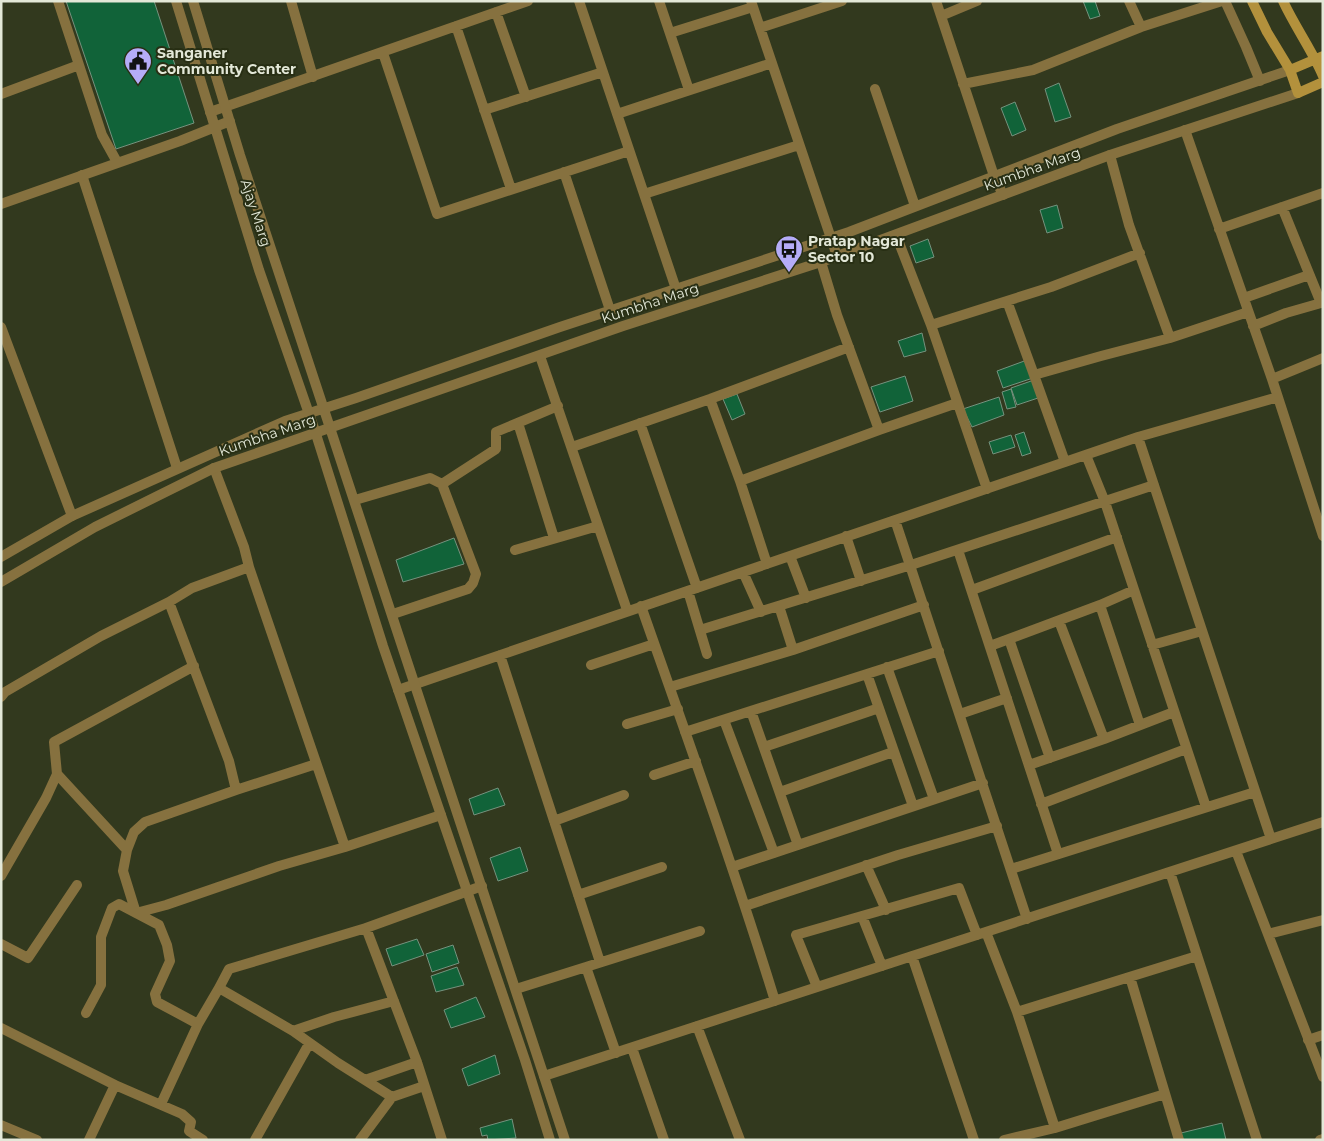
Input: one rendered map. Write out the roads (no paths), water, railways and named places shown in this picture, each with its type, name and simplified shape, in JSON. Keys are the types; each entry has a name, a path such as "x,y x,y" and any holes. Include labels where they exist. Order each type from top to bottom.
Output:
{"main road":[{"path":"1252,1 1267,32 1290,70 1298,93"},
{"path":"1283,1 1290,17 1319,57 1323,76"},
{"name":"Kumbha Marg","path":"1290,70 1319,57"},
{"name":"Kumbha Marg","path":"1298,93 1323,82"}],"street":[{"path":"58,1 102,136 116,162"},
{"name":"Ajay Marg","path":"176,1 259,270 309,412 398,690 526,1060 550,1140"},
{"name":"Ajay Marg","path":"193,1 230,121 565,1140"},
{"path":"292,1 313,77"},
{"path":"210,112 528,1"},
{"path":"579,1 676,289"},
{"path":"659,1 689,90"},
{"path":"760,28 842,1"},
{"path":"936,1 994,176 1003,194"},
{"path":"941,16 977,1"},
{"path":"1129,1 1141,27"},
{"path":"964,84 1033,70 1141,27 1224,1 1260,81"},
{"path":"670,33 752,4 837,256"},
{"path":"496,12 526,97"},
{"path":"456,26 511,189"},
{"path":"383,52 437,214 629,151"},
{"path":"617,114 772,63"},
{"path":"1,94 79,65"},
{"name":"Kumbha Marg","path":"1,557 72,516 285,421 610,310 830,238 1117,130 1290,70"},
{"path":"484,110 603,72"},
{"path":"875,89 915,206"},
{"name":"Kumbha Marg","path":"1,582 95,527 214,468 315,431 540,356 623,326 821,262 1110,155 1298,93"},
{"path":"1,204 230,121"},
{"path":"1184,130 1272,379 1323,536"},
{"path":"644,194 799,145"},
{"path":"1110,155 1129,225 1170,338"},
{"path":"564,172 610,310"},
{"path":"82,175 176,468"},
{"path":"1219,229 1323,193"},
{"path":"1253,326 1286,313 1321,303 1282,207"},
{"path":"896,235 931,324 987,489"},
{"path":"931,324 1051,287 1140,253"},
{"path":"821,262 837,315 879,430"},
{"path":"1244,298 1310,275"},
{"path":"1007,300 1052,421 1065,462"},
{"path":"1034,375 1170,338 1248,312"},
{"path":"1,327 72,516"},
{"path":"572,447 710,399 849,346"},
{"path":"540,356 627,610"},
{"path":"1272,379 1323,358"},
{"path":"398,690 627,610 1138,437 1278,397"},
{"path":"710,399 740,481 767,564"},
{"path":"740,481 879,430 957,404"},
{"path":"442,484 496,449 496,432 558,406"},
{"path":"518,423 554,538"},
{"path":"640,424 692,589 707,654"},
{"path":"1138,437 1271,839"},
{"path":"1086,455 1117,537 1206,807"},
{"path":"214,468 244,547 249,567 345,847"},
{"path":"355,500 430,478 442,484 476,574 473,583 468,589 393,614"},
{"path":"700,630 861,581 1154,486"},
{"path":"896,520 1028,919"},
{"path":"515,550 598,526"},
{"path":"846,536 861,581"},
{"path":"972,590 1117,537"},
{"path":"958,550 1058,854"},
{"path":"790,556 806,598"},
{"path":"1,697 5,692 101,636 169,602 192,588 249,567"},
{"path":"743,572 761,612"},
{"path":"990,646 1059,621 1134,590"},
{"path":"169,602 229,761 236,790"},
{"path":"670,688 793,650 924,605"},
{"path":"1100,605 1140,725"},
{"path":"641,606 732,867 775,1001"},
{"path":"779,606 793,650"},
{"path":"1059,621 1104,739"},
{"path":"1152,645 1202,631"},
{"path":"1008,639 1050,758"},
{"path":"591,665 654,644"},
{"path":"685,732 939,651"},
{"path":"500,655 600,962"},
{"path":"2,874 46,798 57,774 54,742 194,666"},
{"path":"887,667 934,799"},
{"path":"867,674 913,806"},
{"path":"960,714 1007,698"},
{"path":"764,746 879,708"},
{"path":"627,724 678,709"},
{"path":"751,711 798,845"},
{"path":"1029,765 1174,712"},
{"path":"724,720 774,853"},
{"path":"1041,804 1186,749"},
{"path":"780,792 893,752"},
{"path":"654,775 696,761"},
{"path":"136,913 123,871 126,850 134,832 146,822 316,764"},
{"path":"57,774 126,850"},
{"path":"732,867 983,783"},
{"path":"1011,869 1255,792"},
{"path":"554,821 624,795"},
{"path":"136,913 441,815"},
{"path":"544,1076 1323,822"},
{"path":"745,906 866,865 997,826"},
{"path":"1236,851 1323,1077"},
{"path":"866,865 886,910"},
{"path":"578,895 662,867"},
{"path":"1170,872 1257,1140"},
{"path":"1,944 28,958 77,885"},
{"path":"161,1104 198,1024 229,970 366,928 482,886"},
{"path":"817,987 796,935 959,888 1017,1012 1055,1128"},
{"path":"86,1013 101,985 101,937 112,908 119,904 159,925 167,945 170,961 155,994 157,1002 198,1024"},
{"path":"862,916 882,966"},
{"path":"1268,934 1323,920"},
{"path":"366,928 417,1062 442,1140"},
{"path":"516,989 700,931"},
{"path":"912,956 974,1140"},
{"path":"1017,1012 1197,956"},
{"path":"586,967 616,1053"},
{"path":"1130,977 1179,1140"},
{"path":"219,988 293,1031 309,1044 392,1098"},
{"path":"293,1031 334,1017 394,1002"},
{"path":"697,1026 740,1140"},
{"path":"1,1028 115,1085 182,1114 191,1122 189,1130 203,1140"},
{"path":"1308,1040 1323,1035"},
{"path":"255,1140 309,1044"},
{"path":"632,1048 664,1140"},
{"path":"365,1080 417,1062"},
{"path":"89,1140 115,1085"},
{"path":"360,1140 392,1098 424,1086"},
{"path":"1004,1140 1055,1128 1166,1094"},
{"path":"1,1125 37,1140"}],"place":[{"name":"Sanganer Community Center","path":"138,85"},
{"name":"Pratap Nagar Sector 10","path":"789,273"}]}
